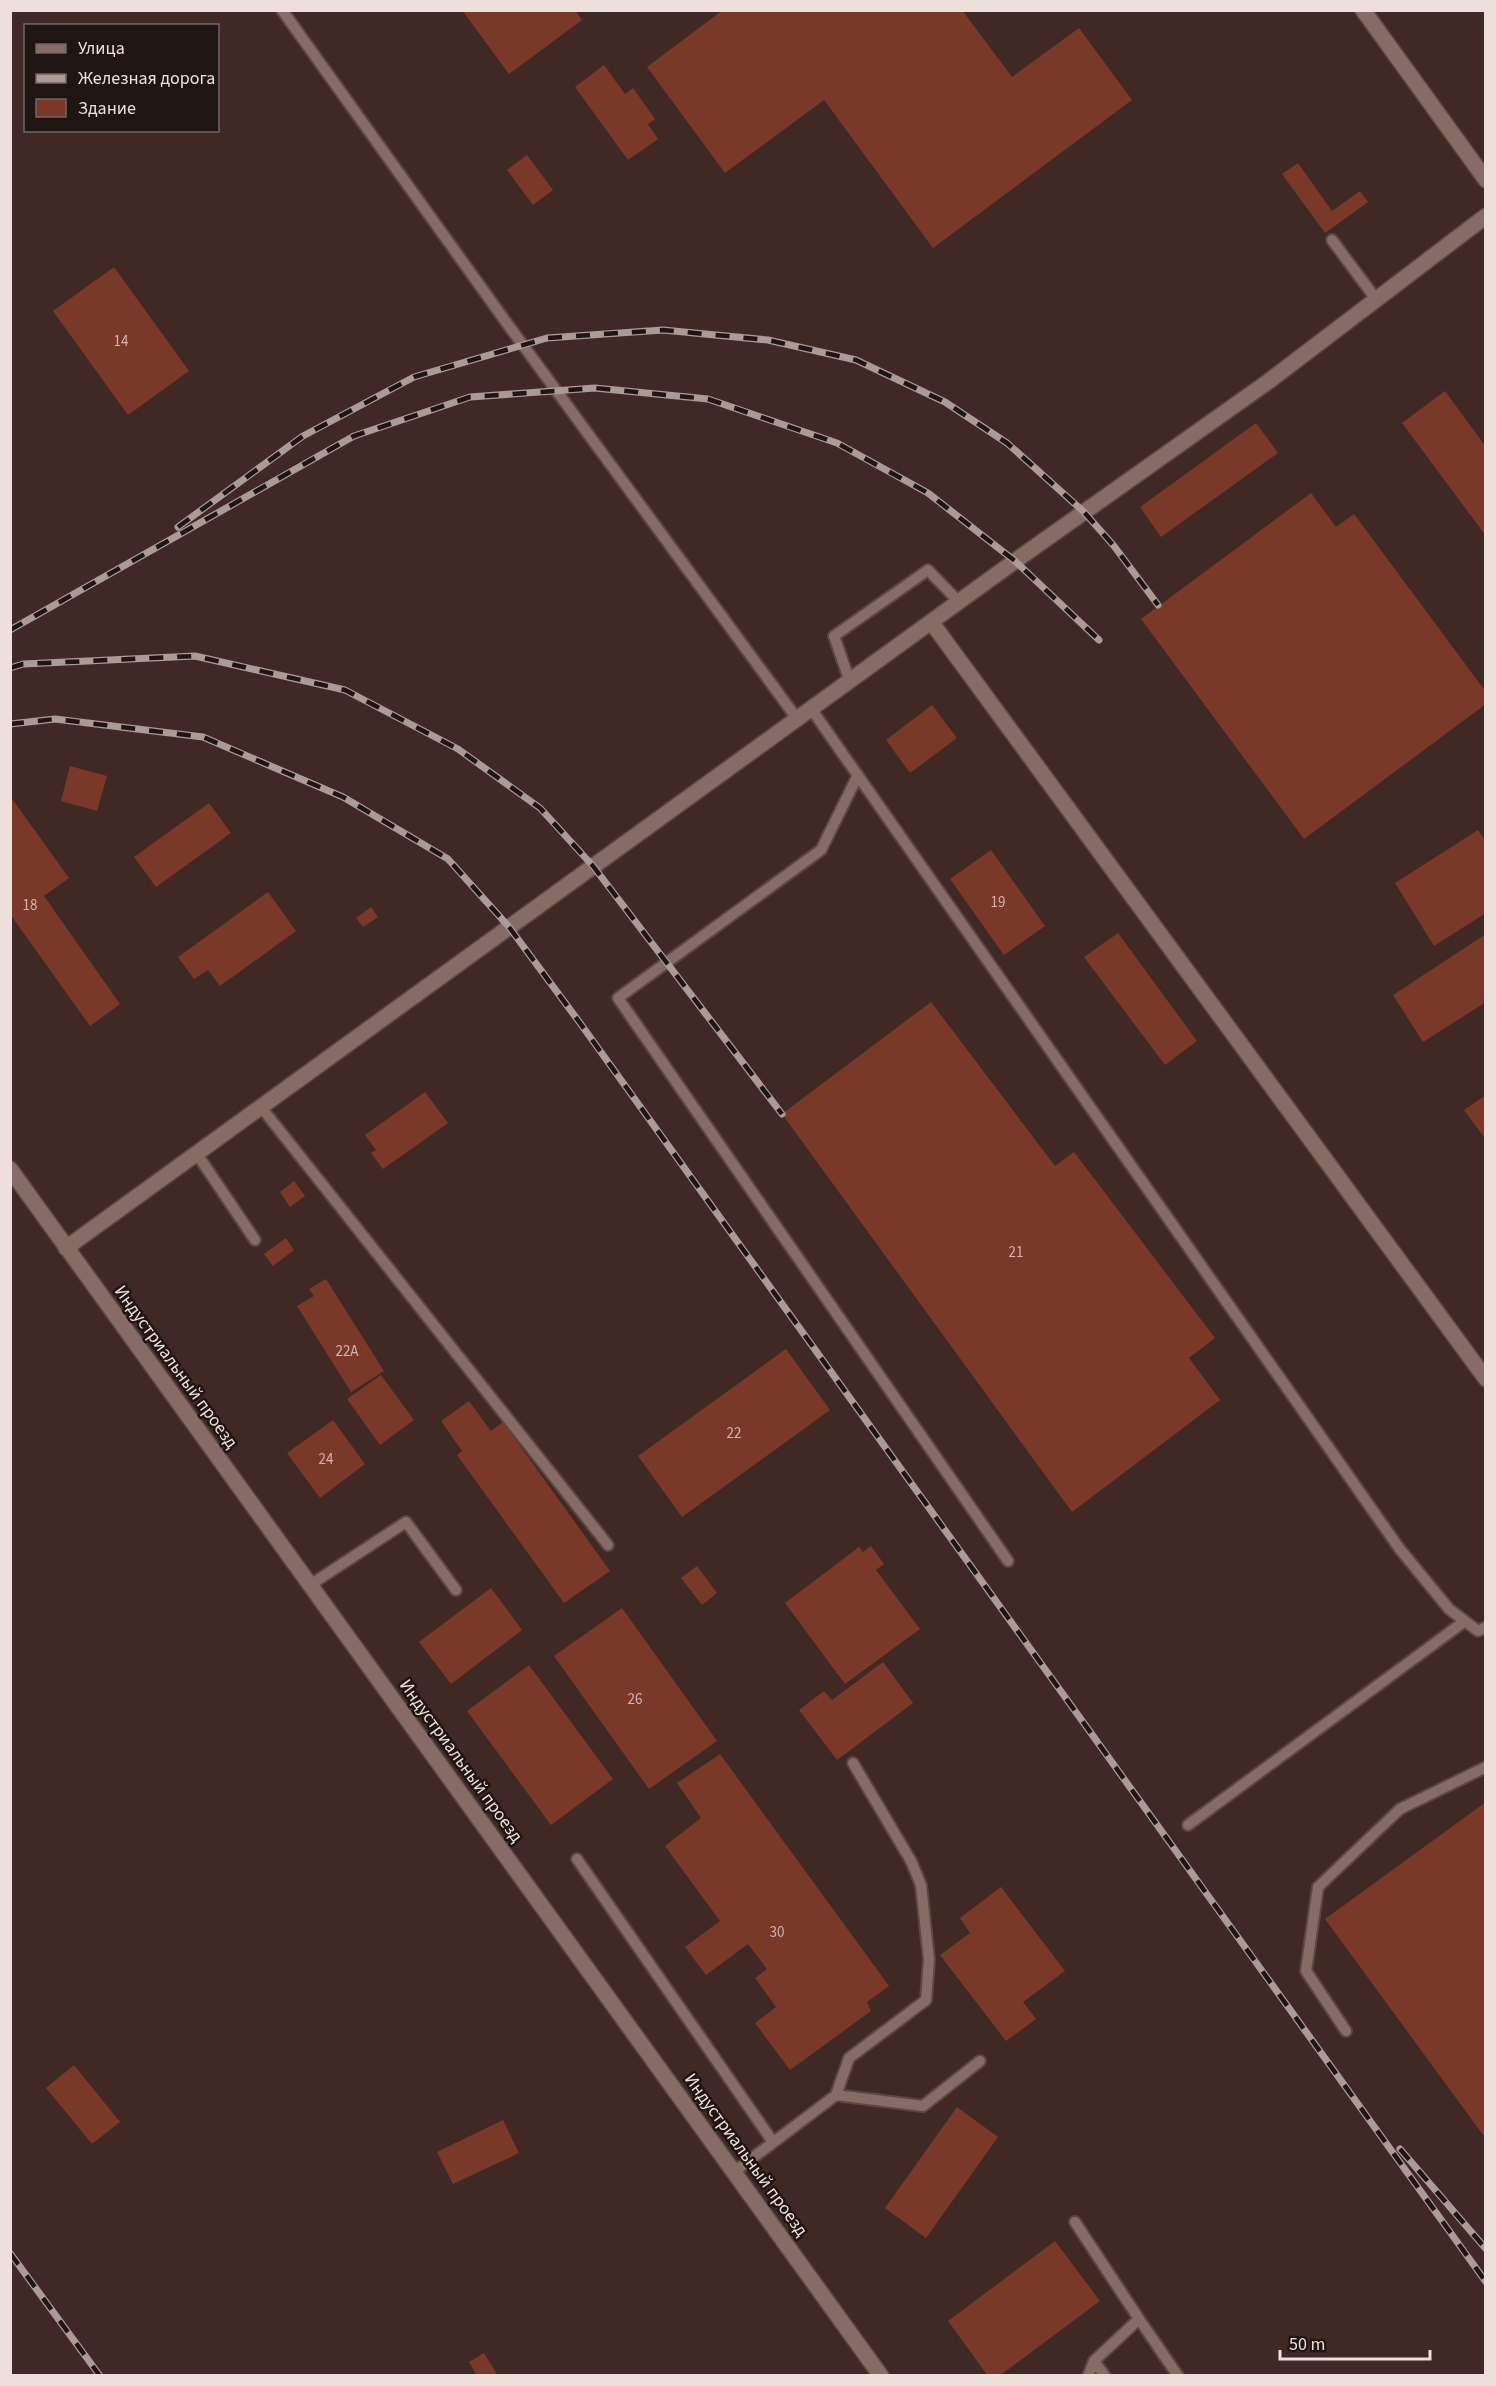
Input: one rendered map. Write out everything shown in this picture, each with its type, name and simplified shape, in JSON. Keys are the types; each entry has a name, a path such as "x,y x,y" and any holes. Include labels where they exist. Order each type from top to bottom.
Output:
{"street":[{"path":"1363,10 1485,180"},
{"path":"66,1248 1269,381 1485,216"},
{"path":"932,623 1485,1379"},
{"name":"Индустриальный проезд","path":"10,1169 881,2376"}],"lane":[{"path":"282,10 499,313 798,720"},
{"path":"1332,240 1376,299"},
{"path":"850,682 834,636 928,570 960,603"},
{"path":"812,710 1399,1548 1449,1609 1478,1632 1485,1627"},
{"path":"858,775 821,850 618,998 1008,1561"},
{"path":"261,1107 608,1545"},
{"path":"197,1154 255,1240"},
{"path":"310,1585 406,1522 456,1590"},
{"path":"1188,1825 1465,1622"},
{"path":"734,2172 836,2095 849,2058 926,2000 929,1960 921,1885 910,1861 853,1763"},
{"path":"1346,2031 1306,1971 1318,1887 1400,1809 1485,1767"},
{"path":"577,1859 773,2142"},
{"path":"836,2095 923,2106 980,2061"},
{"path":"1075,2222 1178,2376"},
{"path":"1088,2376 1094,2361 1139,2319"},
{"path":"1094,2361 1105,2376"}],"building":[{"path":"462,10 575,10 582,20 509,74"},
{"path":"723,10 962,10 1012,77 1079,28 1132,100 933,248 824,100 725,173 647,67"},
{"path":"604,65 625,94 633,88 655,119 648,124 658,139 628,160 575,87"},
{"path":"527,155 553,190 533,205 507,170"},
{"path":"1298,163 1332,211 1360,191 1368,202 1325,233 1282,174"},
{"path":"114,267 189,371 128,415 53,311"},
{"path":"1445,391 1486,447 1486,536 1402,423"},
{"path":"1256,423 1278,453 1161,537 1140,507"},
{"path":"1311,493 1336,527 1354,514 1486,692 1486,704 1304,839 1141,619"},
{"path":"932,705 957,738 910,773 886,740"},
{"path":"70,766 107,776 97,811 61,801"},
{"path":"10,796 69,878 44,896 120,1004 90,1026 10,914"},
{"path":"209,803 231,833 156,887 134,857"},
{"path":"1478,830 1486,841 1486,913 1434,946 1395,883"},
{"path":"991,850 1045,926 1004,955 950,879"},
{"path":"268,892 296,931 220,986 208,970 194,979 178,957"},
{"path":"371,907 378,917 363,927 356,918"},
{"path":"1118,933 1197,1041 1165,1065 1084,957"},
{"path":"1486,934 1486,1002 1423,1042 1393,995"},
{"path":"931,1002 1055,1166 1074,1152 1215,1338 1189,1358 1220,1400 1072,1512 782,1114"},
{"path":"425,1092 448,1123 383,1169 371,1153 376,1150 365,1135"},
{"path":"1486,1095 1486,1140 1464,1110"},
{"path":"294,1181 305,1196 290,1207 280,1192"},
{"path":"286,1238 294,1250 273,1266 264,1254"},
{"path":"326,1279 384,1371 351,1392 297,1306 314,1296 309,1289"},
{"path":"786,1349 830,1410 682,1517 638,1456"},
{"path":"381,1375 414,1420 380,1445 347,1399"},
{"path":"469,1401 491,1431 503,1422 610,1571 564,1603 457,1455 462,1451 441,1421"},
{"path":"333,1420 365,1464 320,1498 287,1453"},
{"path":"871,1546 884,1564 876,1570 920,1629 845,1684 785,1603 859,1547 863,1552"},
{"path":"697,1566 717,1593 702,1605 681,1578"},
{"path":"491,1588 522,1630 451,1684 419,1642"},
{"path":"622,1608 717,1741 649,1789 554,1656"},
{"path":"883,1662 913,1703 837,1760 799,1710 824,1691 832,1700"},
{"path":"529,1665 613,1779 551,1825 467,1711"},
{"path":"720,1754 889,1986 867,2002 871,2011 790,2070 755,2023 776,2007 755,1978 767,1969 748,1944 706,1975 685,1947 720,1921 665,1846 701,1818 677,1783"},
{"path":"1486,1802 1486,2139 1325,1919"},
{"path":"1001,1887 1065,1971 1023,2002 1036,2019 1006,2041 940,1955 970,1933 960,1918"},
{"path":"74,2065 120,2122 92,2144 46,2088"},
{"path":"957,2107 998,2137 926,2238 885,2208"},
{"path":"503,2120 519,2153 453,2184 437,2152"},
{"path":"1055,2241 1100,2301 999,2376 988,2376 948,2321"},
{"path":"484,2353 498,2376 477,2376 469,2362"}],"railway":[{"path":"178,527 303,436 414,377 547,338 663,330 768,340 856,360 945,402 1007,443 1084,512 1114,546 1158,605"},
{"path":"10,630 354,436 470,397 595,388 708,399 837,443 928,493 1015,561 1099,640"},
{"path":"10,668 23,664 195,656 345,690 458,749 540,808 593,866 782,1114"},
{"path":"10,724 55,719 203,737 343,797 448,859 509,927 580,1023 1486,2282"},
{"path":"1400,2149 1486,2249"},
{"path":"10,2253 100,2376"}]}
